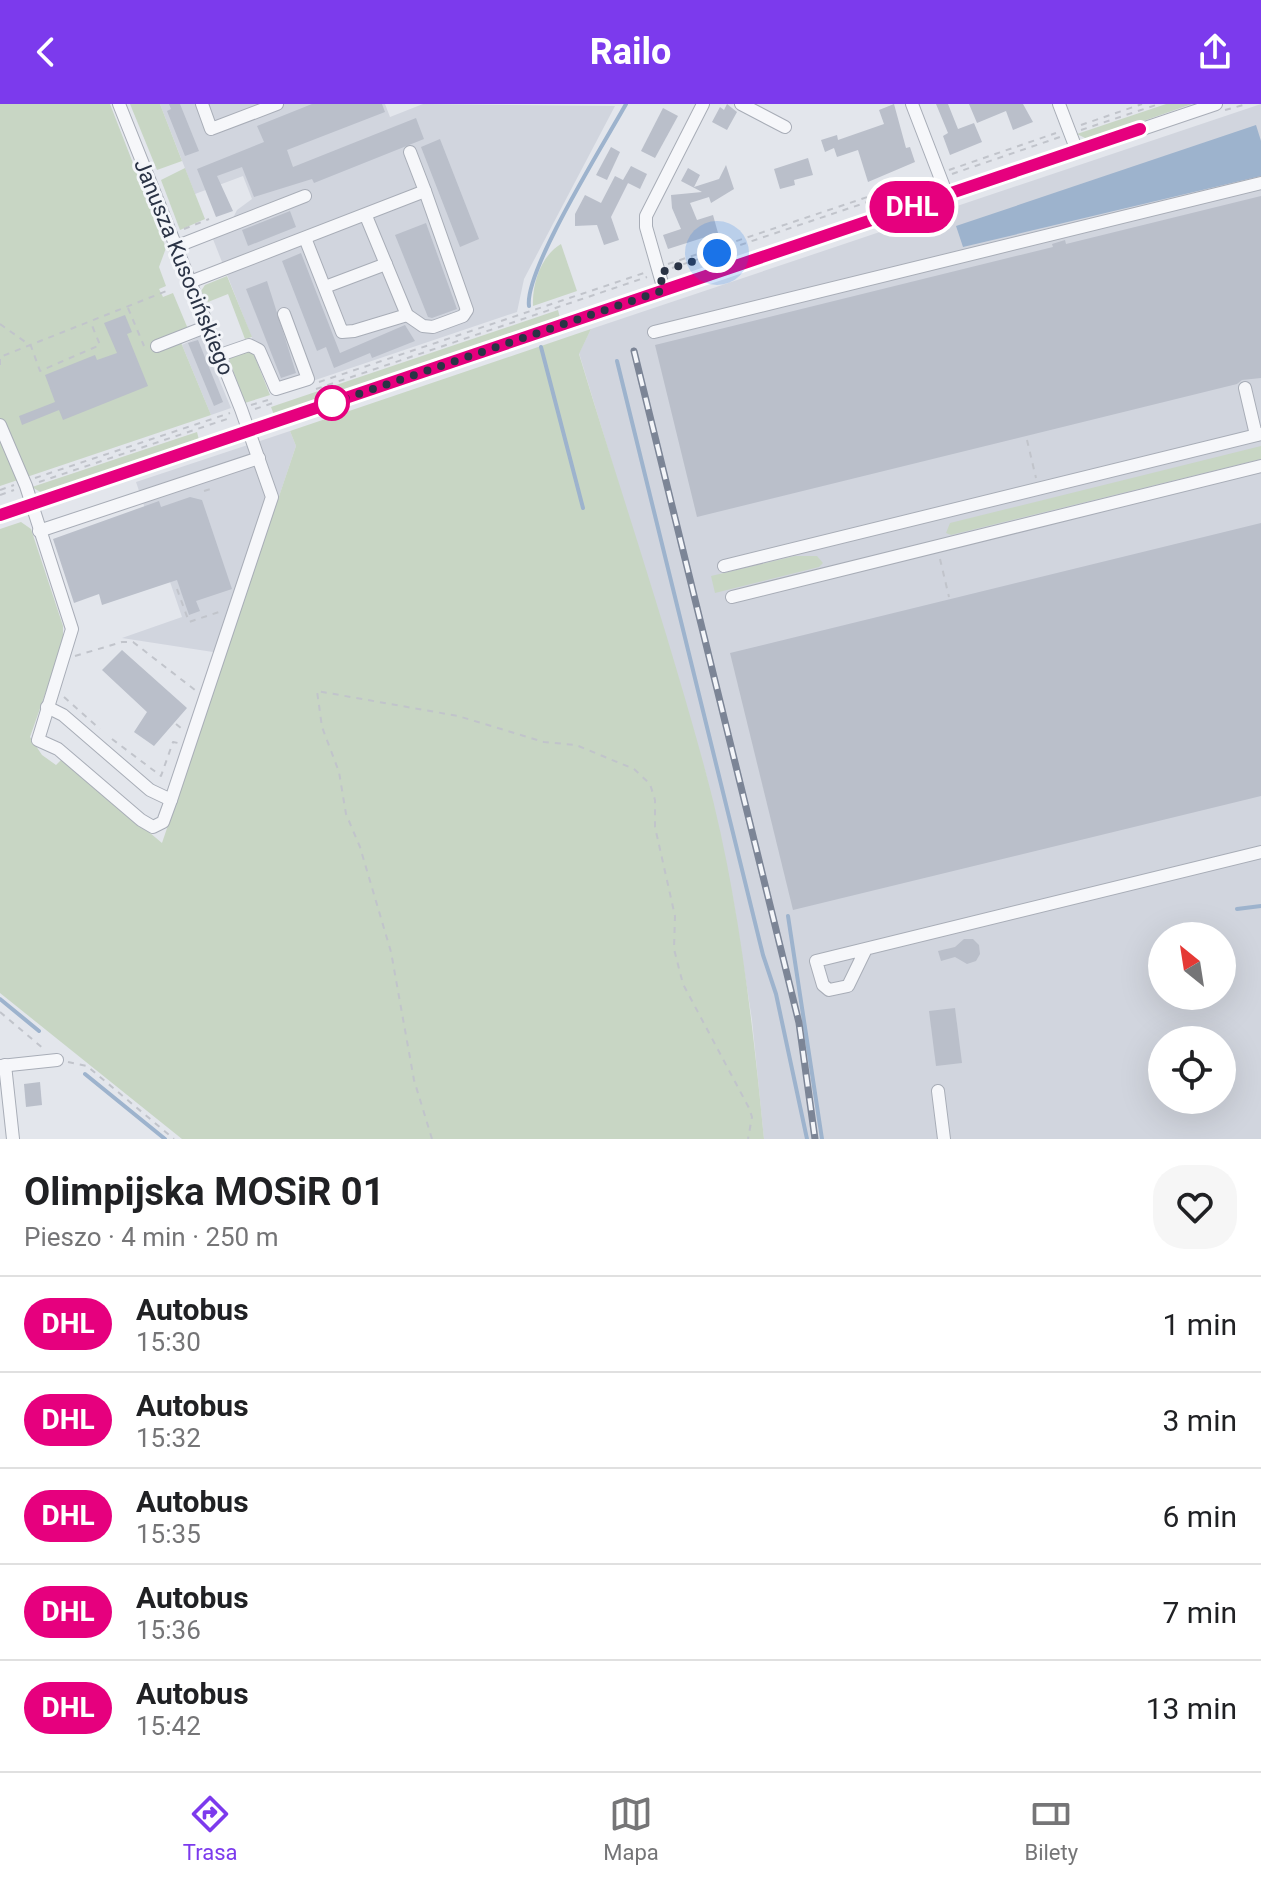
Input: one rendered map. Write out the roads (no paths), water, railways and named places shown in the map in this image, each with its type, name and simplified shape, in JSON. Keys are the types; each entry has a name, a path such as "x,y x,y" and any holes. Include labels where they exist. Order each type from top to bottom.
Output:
{"street":[{"name":"Janusza Kusocińskiego","path":"119,104 242,411 272,497 171,800"},
{"path":"202,104 211,129 277,104"},
{"path":"664,290 646,216 703,104"},
{"path":"741,104 785,127"},
{"path":"912,104 947,195"},
{"path":"1059,104 1077,151"},
{"path":"0,515 1216,104"},
{"path":"366,216 407,315 423,326 433,327 463,316 467,310 410,152"},
{"path":"654,332 1261,183"},
{"path":"190,282 425,191"},
{"path":"175,247 305,196"},
{"path":"305,238 342,332 407,315"},
{"path":"325,287 386,264"},
{"path":"220,355 245,345 254,347 276,389 308,379 284,314"},
{"path":"157,346 208,326"},
{"path":"724,566 1258,435 1245,388"},
{"path":"0,425 25,484 72,629 47,707 38,740 58,749 141,820 153,827 163,822 171,800 150,790 63,715 47,707"},
{"path":"39,531 259,458"},
{"path":"732,597 1261,466"},
{"path":"866,949 1261,852"},
{"path":"13,1139 3,1066 57,1060"},
{"path":"938,1091 944,1139"}],"water":[{"path":"1256,125 1261,141 1261,176 963,247 956,226"}],"waterway":[{"path":"529,306 531,289 552,237 626,104"},
{"path":"541,347 583,508"},
{"path":"617,361 763,955 776,994 807,1139"},
{"path":"1237,909 1261,906"},
{"path":"788,916 822,1139"},
{"path":"0,999 39,1031"},
{"path":"85,1074 165,1139"}],"railway":[{"path":"634,351 799,1023 815,1139"}]}
